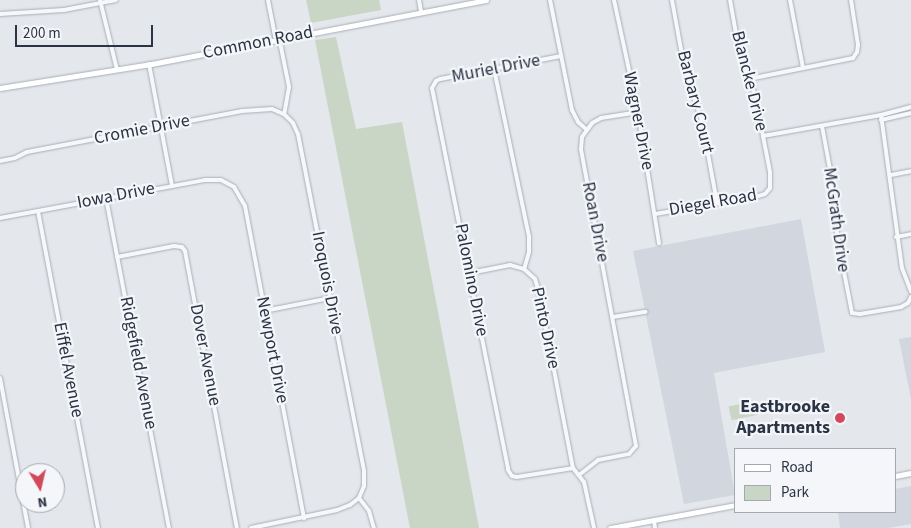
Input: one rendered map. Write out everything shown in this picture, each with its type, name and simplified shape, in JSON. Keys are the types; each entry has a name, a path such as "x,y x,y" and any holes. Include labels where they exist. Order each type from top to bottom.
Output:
{"street":[{"path":"0,14 64,10 116,0"},
{"path":"268,0 277,39 281,47 289,87 284,114"},
{"path":"419,0 422,11"},
{"name":"Common Road","path":"0,88 117,70 484,0"},
{"path":"550,0 572,110 578,122 586,129 601,118 638,112"},
{"name":"Wagner Drive","path":"614,0 638,112 656,214 659,243"},
{"name":"Barbary Court","path":"672,0 684,66 702,121 717,203"},
{"name":"Blancke Drive","path":"730,0 740,56 755,94 770,172 769,191"},
{"path":"790,0 803,68"},
{"path":"749,79 850,59 856,56 858,40 851,0"},
{"path":"101,2 117,70"},
{"name":"Muriel Drive","path":"433,84 440,79 561,56"},
{"path":"149,64 172,186"},
{"name":"Pinto Drive","path":"494,69 529,237 529,252 524,269 535,279 539,292 573,468 587,490 594,528"},
{"name":"Palomino Drive","path":"433,84 433,93 507,466 512,476 573,468"},
{"path":"881,118 911,107"},
{"name":"Cromie Drive","path":"0,161 15,158 27,152 254,109 272,109 284,114"},
{"path":"763,136 911,113"},
{"name":"Iroquois Drive","path":"284,114 292,121 298,134 364,476 364,486 359,498"},
{"path":"881,118 891,175 896,236 903,274 911,289"},
{"name":"McGrath Drive","path":"822,126 830,169 838,241 852,314 905,305"},
{"name":"Roan Drive","path":"579,475 598,460 629,454 635,450 636,441 581,154 582,137 586,129"},
{"path":"891,175 911,172"},
{"name":"Iowa Drive","path":"0,218 214,179 231,185"},
{"name":"Newport Drive","path":"231,185 240,195 245,206 304,518"},
{"name":"Diegel Road","path":"656,214 756,197 769,191"},
{"name":"Ridgefield Avenue","path":"106,198 169,528"},
{"name":"Eiffel Avenue","path":"38,211 98,528"},
{"path":"896,236 911,234"},
{"name":"Dover Avenue","path":"118,257 174,246 182,247 185,251 237,528"},
{"path":"470,273 502,266 524,269"},
{"path":"911,297 905,305 911,306"},
{"path":"264,310 330,298"},
{"path":"613,318 646,312"},
{"path":"0,378 28,528"},
{"path":"896,476 911,472"},
{"path":"251,528 343,508 359,498 369,511 374,528"},
{"path":"610,528 734,505"},
{"path":"654,520 655,528"}],"shaded area":[{"path":"801,219 825,352 714,373 734,495 684,504 633,251"},
{"path":"911,337 911,399 899,339"},
{"path":"911,486 911,524 888,528 840,528 838,513 896,513 896,489"}],"green space":[{"path":"306,0 379,0 381,10 311,23"},
{"path":"336,37 356,129 402,122 479,528 410,528 315,40"},
{"path":"755,401 758,415 732,420 729,407"}],"place":[{"name":"Eastbrooke Apartments","path":"840,418"}]}
